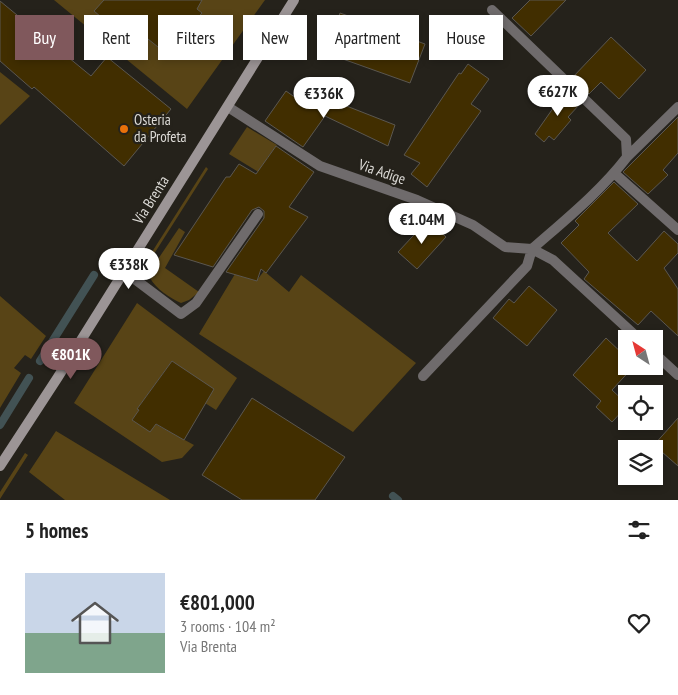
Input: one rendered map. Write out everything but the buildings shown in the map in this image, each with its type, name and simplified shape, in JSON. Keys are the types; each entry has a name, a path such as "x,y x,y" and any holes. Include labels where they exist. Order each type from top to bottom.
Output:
{"street":[{"name":"Via Brenta","path":"0,466 294,0"},
{"path":"492,10 626,139 627,157"},
{"name":"Via Adige","path":"228,107 320,166 417,200 473,225 505,247 532,249 554,260 629,330"},
{"path":"423,376 527,266 532,249 582,205 678,107"},
{"path":"614,173 678,230"},
{"path":"124,272 181,314 196,303 258,214"},
{"path":"663,361 678,375"}],"shaded area":[{"path":"54,0 265,0 254,15 243,15 243,31 233,45 233,15 158,15 158,60 222,60 187,109 127,60 148,60 148,15 84,15 84,25"},
{"path":"0,72 30,96 0,125"},
{"path":"247,127 277,145 267,158 279,166 270,179 229,154"},
{"path":"206,167 208,169 147,265 145,265 145,263"},
{"path":"179,228 185,232 165,268 199,292 189,300 181,303 164,293 150,278 154,265"},
{"path":"264,271 289,292 301,275 416,363 353,432 199,334 235,274 257,280"},
{"path":"0,296 46,336 31,359 25,355 14,368 21,373 0,408"},
{"path":"137,303 237,378 216,410 205,403 172,361 137,409 139,410 133,420 157,425 194,445 182,458 162,462 74,403"},
{"path":"56,431 170,500 65,500 29,472"},
{"path":"25,453 28,455 0,499 0,492"}],"waterway":[{"path":"40,361 94,275"},
{"path":"0,425 29,378"},
{"path":"393,496 398,500"}],"place":[{"name":"Osteria da Profeta","path":"124,129"}]}
